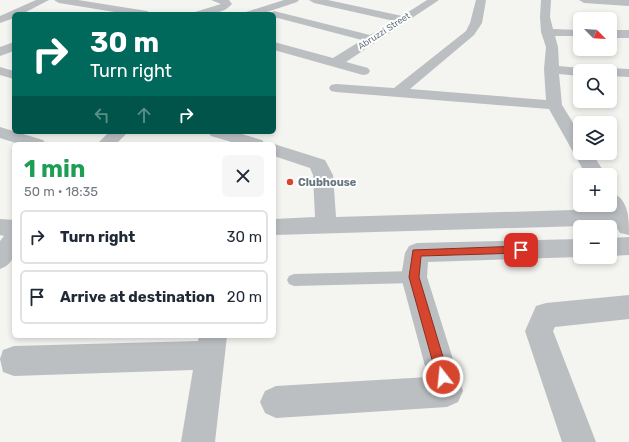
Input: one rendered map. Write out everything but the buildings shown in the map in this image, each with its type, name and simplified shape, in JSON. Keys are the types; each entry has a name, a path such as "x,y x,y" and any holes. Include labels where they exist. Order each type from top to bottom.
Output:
{"street":[{"path":"18,12 44,0"},
{"path":"58,0 134,12"},
{"path":"206,12 223,7 227,4 216,0"},
{"path":"257,12 294,0"},
{"path":"314,0 401,20"},
{"path":"401,89 470,33 476,23 480,0"},
{"path":"546,0 545,17 547,32 552,47 551,69 554,105 573,136"},
{"path":"584,0 629,3"},
{"path":"414,1 430,2"},
{"name":"Abruzzi Street","path":"336,63 430,2"},
{"path":"84,12 97,6"},
{"path":"260,11 265,12"},
{"path":"0,20 12,15"},
{"path":"276,15 371,39"},
{"path":"547,32 573,33"},
{"path":"617,34 629,34"},
{"path":"0,52 12,47"},
{"path":"276,47 363,71"},
{"path":"551,69 573,71"},
{"path":"0,71 12,74"},
{"path":"617,72 629,73"},
{"path":"336,88 554,105"},
{"path":"0,132 31,142"},
{"path":"108,142 117,134"},
{"path":"224,134 250,142"},
{"path":"276,151 318,164 323,175 326,226"},
{"path":"276,227 620,214"},
{"path":"0,227 12,229"},
{"path":"0,259 12,243"},
{"path":"617,247 629,246"},
{"path":"276,402 447,391 414,277 417,253 573,248"},
{"path":"579,442 540,331 546,315 629,307"},
{"path":"14,361 212,346 198,442"}],"lane":[{"path":"294,280 414,277"}],"place":[{"name":"Clubhouse","path":"290,182"}],"route":[{"path":"443,377 414,277 417,253 521,250"}]}
